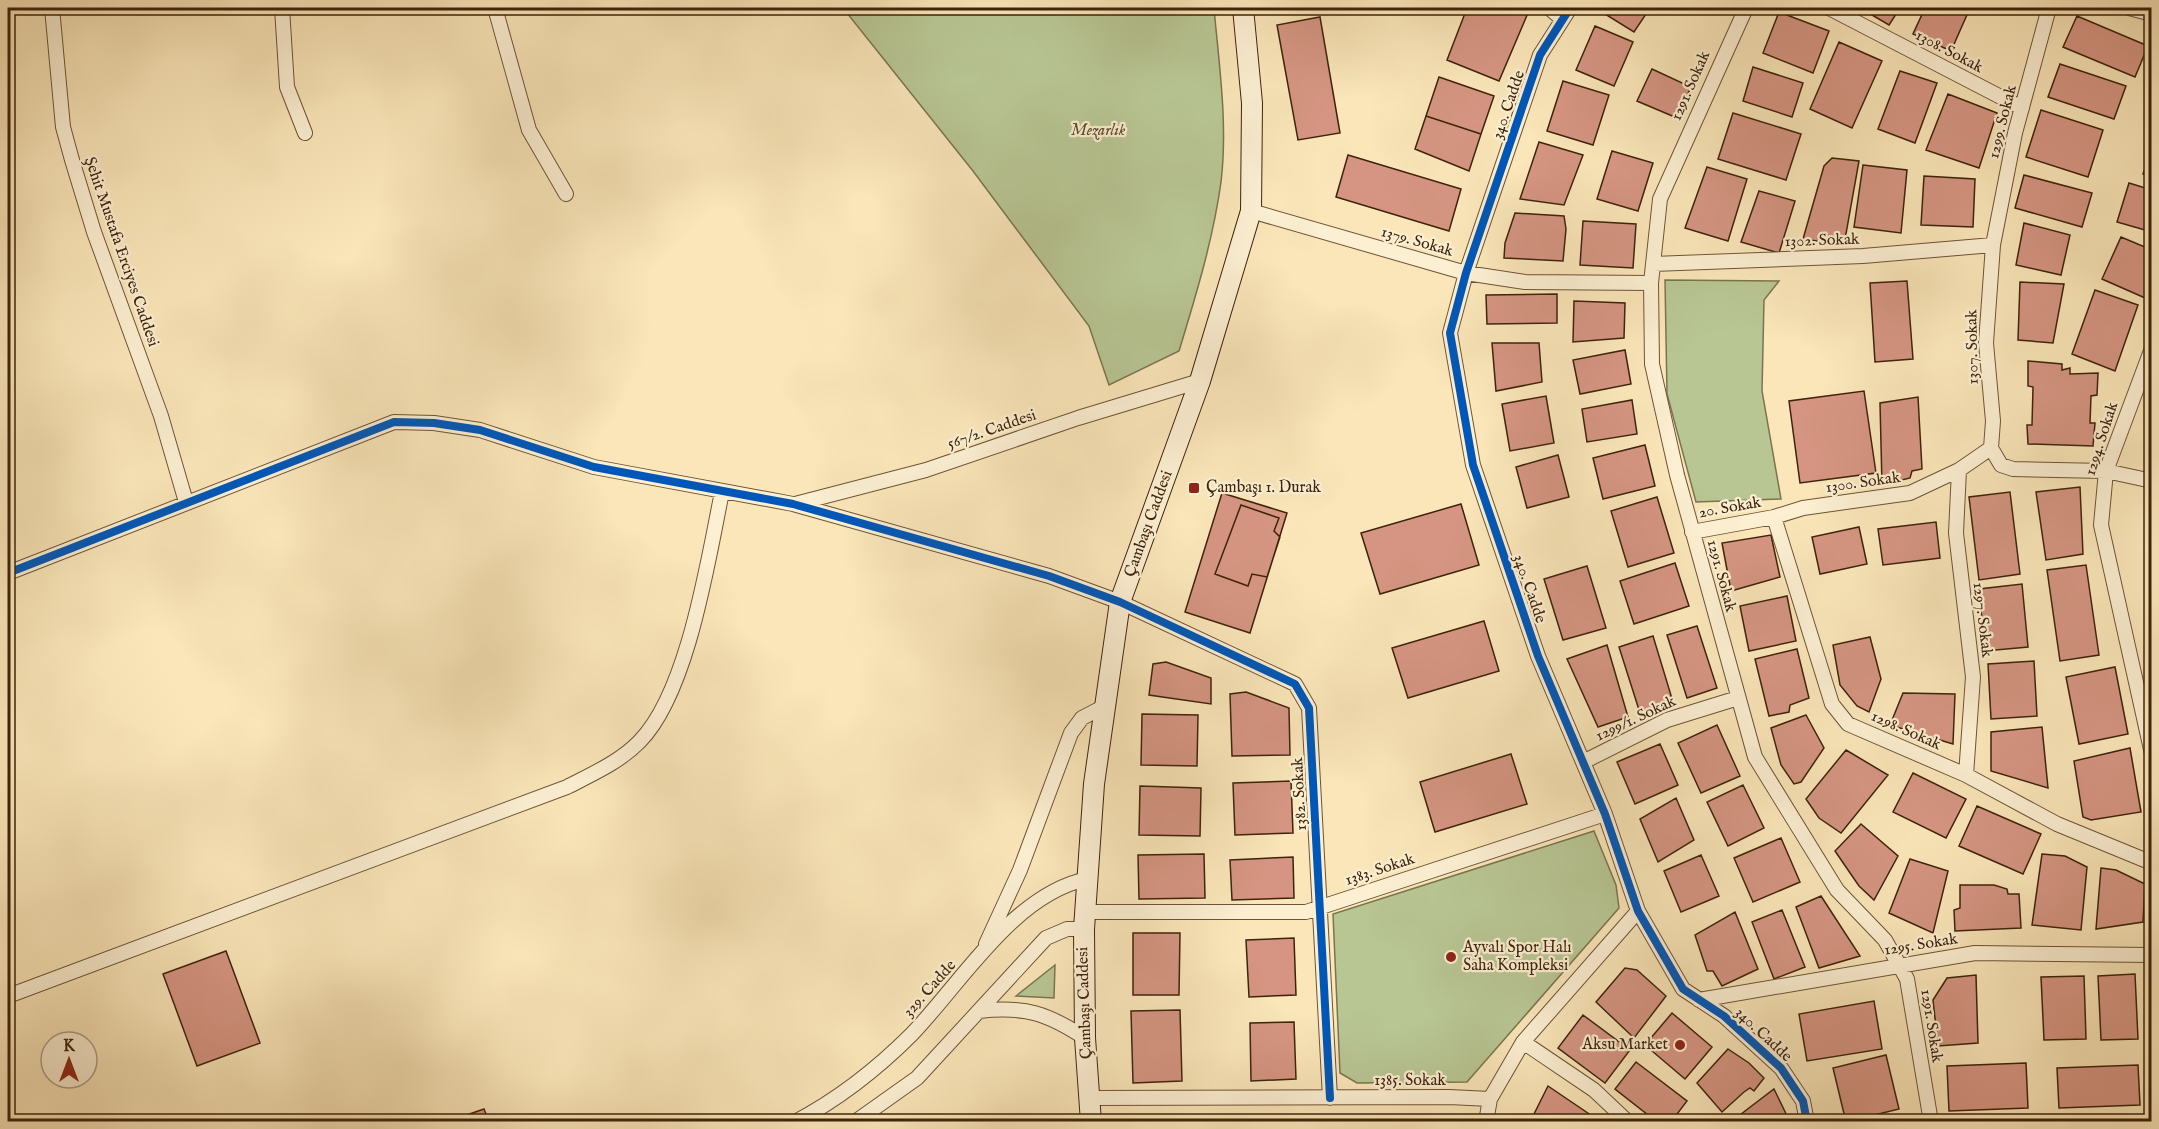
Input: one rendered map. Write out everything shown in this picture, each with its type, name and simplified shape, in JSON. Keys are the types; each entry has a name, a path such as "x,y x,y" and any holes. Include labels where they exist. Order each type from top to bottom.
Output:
{"main road":[{"name":"Çambaşı Caddesi","path":"1091,1122 1085,1038 1084,921 1094,784 1120,602 1200,381 1251,211 1252,103 1243,8"}],"street":[{"name":"Şehit Mustafa Erciyes Caddesi","path":"52,8 63,127 94,232 164,425 186,502"},
{"path":"282,8 287,87 305,133"},
{"path":"495,8 529,130 566,194"},
{"path":"1549,8 1566,13"},
{"name":"1291. Sokak","path":"1746,8 1660,199 1651,284 1652,364 1692,532 1755,757 1837,890 1885,940 1907,979 1931,1122"},
{"name":"1308. Sokak","path":"1829,8 2022,108"},
{"name":"1299. Sokak","path":"1993,245 2022,108 2049,8"},
{"path":"2129,8 2151,14"},
{"name":"340. Cadde","path":"1566,13 1540,55 1466,273 1450,333 1473,465 1538,656 1605,813 1638,911 1683,989 1724,1016 1781,1068 1803,1101 1808,1122"},
{"name":"1379. Sokak","path":"1251,211 1466,273 1525,282 1651,284"},
{"name":"1302. Sokak","path":"1653,264 1863,256 1993,245"},
{"name":"1307. Sokak","path":"1991,448 1993,421 1986,344 1993,245"},
{"name":"1294. Sokak","path":"2151,348 2106,471 2100,525 2151,754"},
{"name":"567/2. Caddesi","path":"793,504 926,470 1078,418 1200,381"},
{"name":"1382. Sokak","path":"8,573 394,422 434,423 480,430 594,467 793,504 1049,576 1120,602 1295,684 1309,708 1330,1098"},
{"path":"1991,448 2001,465 2013,469 2106,471 2151,481"},
{"name":"1300. Sokak","path":"1774,517 1803,508 1910,493 1959,470 1991,448"},
{"name":"1297. Sokak","path":"1959,470 1956,534 1973,677 1966,775"},
{"path":"8,996 567,787 612,764 640,742 659,719 673,691 701,592 722,492"},
{"name":"20. Sokak","path":"1692,532 1774,517"},
{"name":"1298. Sokak","path":"1774,517 1832,704 1848,723 1966,775 2057,824 2151,863"},
{"name":"1299/1. Sokak","path":"1583,762 1667,720 1738,698"},
{"path":"982,955 1012,891 1071,733 1082,718 1106,705"},
{"name":"1383. Sokak","path":"1084,921 1306,912 1605,813"},
{"name":"329. Cadde","path":"795,1122 824,1104 883,1060 931,1014 982,955 1043,898 1072,882 1087,879"},
{"path":"1486,1122 1490,1099 1523,1042 1638,911"},
{"path":"855,1122 917,1078 1046,938 1084,921"},
{"name":"1295. Sokak","path":"1700,1000 1899,964 1975,953 2151,955"},
{"path":"979,1011 1026,1009 1059,1021 1085,1038"},
{"path":"1523,1042 1594,1090 1628,1122"},
{"name":"1385. Sokak","path":"1089,1098 1490,1099"}],"green space":[{"name":"Mezarlık","path":"843,8 1214,8 1224,138 1221,182 1209,246 1179,351 1109,385 1089,326 973,171"},
{"path":"1665,280 1779,281 1764,300 1762,391 1781,499 1696,502 1667,394"},
{"path":"1594,831 1616,885 1619,908 1467,1082 1357,1083 1340,1073 1333,914"},
{"path":"1055,965 1054,998 1016,996"}],"building":[{"path":"1467,8 1517,8 1528,13 1499,81 1447,60"},
{"path":"1609,8 1650,8 1634,32 1605,14"},
{"path":"1860,8 1900,8 1889,25"},
{"path":"1925,8 1970,8 1951,51 1913,34"},
{"path":"1779,12 1829,31 1813,73 1763,53"},
{"path":"2077,16 2148,46 2135,77 2063,47"},
{"path":"1320,17 1340,133 1298,140 1277,25"},
{"path":"1595,26 1633,42 1614,86 1576,70"},
{"path":"1839,42 1882,61 1852,128 1810,109"},
{"path":"2060,64 2126,86 2114,119 2048,97"},
{"path":"1753,67 1803,83 1792,117 1743,101"},
{"path":"1652,69 1691,87 1677,118 1637,101"},
{"path":"1900,71 1937,83 1915,143 1878,129"},
{"path":"1439,77 1494,96 1481,134 1426,116"},
{"path":"1563,81 1609,95 1593,145 1547,131"},
{"path":"1948,94 1997,113 1979,168 1926,150"},
{"path":"2041,110 2103,130 2088,177 2026,157"},
{"path":"1733,113 1801,134 1786,180 1718,159"},
{"path":"1426,116 1481,134 1469,171 1415,149"},
{"path":"1539,142 1583,155 1564,205 1520,199"},
{"path":"2152,150 2152,177 2143,174"},
{"path":"1612,151 1653,163 1638,211 1597,199"},
{"path":"1348,155 1461,189 1449,231 1336,197"},
{"path":"1832,158 1859,161 1844,245 1803,239 1824,166"},
{"path":"1863,165 1907,170 1901,233 1854,227"},
{"path":"1707,167 1747,179 1728,241 1685,228"},
{"path":"2024,175 2092,193 2082,227 2015,208"},
{"path":"1924,176 1975,179 1973,227 1921,225"},
{"path":"2129,183 2152,190 2152,232 2117,222"},
{"path":"1759,191 1795,201 1779,253 1741,242"},
{"path":"1515,213 1564,216 1566,229 1563,261 1504,258 1505,243"},
{"path":"1583,221 1636,224 1633,268 1580,265"},
{"path":"2024,223 2070,235 2061,275 2016,265"},
{"path":"2121,237 2152,250 2152,301 2102,279"},
{"path":"1907,281 1913,359 1875,362 1870,283"},
{"path":"2020,282 2064,284 2053,343 2018,340"},
{"path":"2095,290 2138,305 2115,371 2072,354"},
{"path":"1557,294 1557,323 1487,324 1486,295"},
{"path":"1574,301 1625,303 1624,338 1573,342"},
{"path":"1492,343 1539,343 1542,382 1496,391"},
{"path":"1625,350 1631,384 1580,394 1573,360"},
{"path":"2028,361 2062,364 2062,370 2070,368 2070,374 2098,373 2097,395 2091,396 2090,423 2095,423 2093,446 2028,444 2027,425 2032,425 2033,387 2028,386"},
{"path":"1864,391 1876,473 1800,483 1789,401"},
{"path":"1546,396 1554,443 1510,451 1502,404"},
{"path":"1918,397 1922,469 1912,471 1910,478 1882,485 1880,403"},
{"path":"1632,400 1637,434 1587,442 1582,409"},
{"path":"1645,445 1655,486 1603,499 1593,458"},
{"path":"1558,455 1569,497 1527,508 1516,467"},
{"path":"2080,487 2083,554 2046,560 2036,492"},
{"path":"2010,492 2020,574 1979,580 1969,497"},
{"path":"1222,493 1287,513 1250,633 1185,612"},
{"path":"1657,497 1674,553 1628,567 1611,511"},
{"path":"1461,504 1479,565 1380,594 1361,533"},
{"path":"1241,505 1279,518 1274,531 1280,537 1267,577 1252,574 1248,586 1215,574"},
{"path":"2147,509 2152,510 2152,576 2146,576"},
{"path":"1936,522 1940,558 1883,565 1878,529"},
{"path":"1859,527 1867,564 1820,574 1812,537"},
{"path":"1771,535 1780,577 1731,591 1722,543"},
{"path":"1675,563 1689,606 1634,624 1620,581"},
{"path":"2086,565 2099,655 2060,661 2047,570"},
{"path":"1587,566 1606,628 1563,640 1544,579"},
{"path":"2022,584 2028,647 1985,651 1979,589"},
{"path":"1787,596 1796,641 1749,651 1740,606"},
{"path":"1484,621 1499,671 1408,698 1392,648"},
{"path":"1697,626 1717,688 1687,698 1667,635"},
{"path":"1653,636 1673,702 1640,713 1619,647"},
{"path":"1870,637 1881,679 1869,712 1857,706 1840,685 1833,645"},
{"path":"1607,645 1628,717 1598,727 1567,659"},
{"path":"1797,649 1809,698 1790,705 1789,712 1769,716 1755,659"},
{"path":"2034,661 2037,716 1991,719 1988,664"},
{"path":"1166,662 1211,678 1211,704 1149,695 1153,664"},
{"path":"2115,667 2128,734 2079,744 2066,677"},
{"path":"1246,692 1289,708 1290,755 1232,756 1230,694"},
{"path":"1903,693 1955,694 1953,744 1890,725"},
{"path":"1142,714 1198,715 1197,766 1141,765"},
{"path":"1806,715 1824,748 1801,782 1794,784 1781,765 1771,728"},
{"path":"1717,725 1740,776 1701,793 1678,743"},
{"path":"2042,727 2048,788 1991,771 1991,732"},
{"path":"1660,744 1678,785 1635,804 1617,762"},
{"path":"2130,748 2141,812 2091,820 2083,817 2074,761"},
{"path":"1846,750 1888,775 1841,833 1819,818 1806,799"},
{"path":"1511,754 1527,804 1435,832 1420,782"},
{"path":"1913,773 1966,799 1946,838 1893,812"},
{"path":"1291,781 1293,833 1235,835 1233,783"},
{"path":"1743,785 1764,828 1728,846 1707,802"},
{"path":"1140,786 1201,788 1200,836 1139,835"},
{"path":"1676,798 1694,840 1658,862 1640,819"},
{"path":"1977,806 2041,834 2023,874 1959,846"},
{"path":"1861,824 1898,856 1874,900 1859,886 1835,851"},
{"path":"1781,838 1800,882 1753,902 1734,858"},
{"path":"1204,854 1205,898 1139,899 1138,855"},
{"path":"2042,854 2065,856 2087,867 2081,930 2032,925"},
{"path":"1701,855 1719,896 1681,912 1664,871"},
{"path":"1293,857 1294,898 1232,900 1230,860"},
{"path":"1910,859 1948,871 1933,933 1889,913"},
{"path":"2101,868 2116,870 2145,884 2143,922 2096,929"},
{"path":"1960,885 1994,885 2007,889 2008,894 2019,894 2021,928 1955,931 1954,910 1960,908"},
{"path":"1821,896 1860,956 1819,968 1796,907"},
{"path":"1782,910 1805,967 1774,979 1752,922"},
{"path":"1735,912 1758,969 1722,986 1713,971 1707,971 1695,935"},
{"path":"1133,933 1180,933 1179,995 1133,995"},
{"path":"1294,938 1296,995 1249,997 1246,940"},
{"path":"226,951 260,1043 197,1066 163,974"},
{"path":"1625,968 1637,970 1666,996 1634,1038 1596,1002"},
{"path":"2135,974 2138,1039 2101,1040 2098,976"},
{"path":"1976,975 1978,1043 1938,1046 1933,1000 1947,978"},
{"path":"2084,976 2086,1039 2044,1040 2041,977"},
{"path":"1874,1001 1882,1049 1807,1061 1799,1014"},
{"path":"1180,1010 1182,1081 1133,1083 1131,1011"},
{"path":"1672,1013 1712,1047 1685,1079 1645,1045"},
{"path":"1583,1015 1630,1050 1605,1083 1558,1048"},
{"path":"1294,1022 1296,1079 1251,1081 1250,1023"},
{"path":"1728,1049 1749,1063 1764,1078 1754,1091 1750,1088 1722,1112 1697,1083"},
{"path":"1886,1055 1899,1109 1846,1122 1833,1068"},
{"path":"1636,1062 1687,1101 1671,1122 1657,1122 1615,1089"},
{"path":"2026,1063 2028,1108 1949,1111 1947,1066"},
{"path":"2138,1065 2140,1105 2059,1108 2057,1068"},
{"path":"1548,1086 1601,1122 1530,1122"},
{"path":"1774,1089 1790,1122 1732,1121"},
{"path":"484,1109 489,1122 453,1122 452,1120"}],"cycle path":[{"path":"1570,8 1540,55 1466,273 1450,333 1473,465 1538,656 1605,814 1638,911 1683,989 1724,1016 1781,1068 1803,1101 1807,1122"},
{"path":"8,573 394,422 434,423 480,430 594,467 793,504 1049,576 1120,602 1295,684 1309,708 1330,1098"}],"place":[{"name":"Çambaşı 1. Durak","path":"1194,488"},
{"name":"Ayvalı Spor Halı Saha Kompleksi","path":"1451,957"},
{"name":"Aksu Market","path":"1680,1045"}]}
